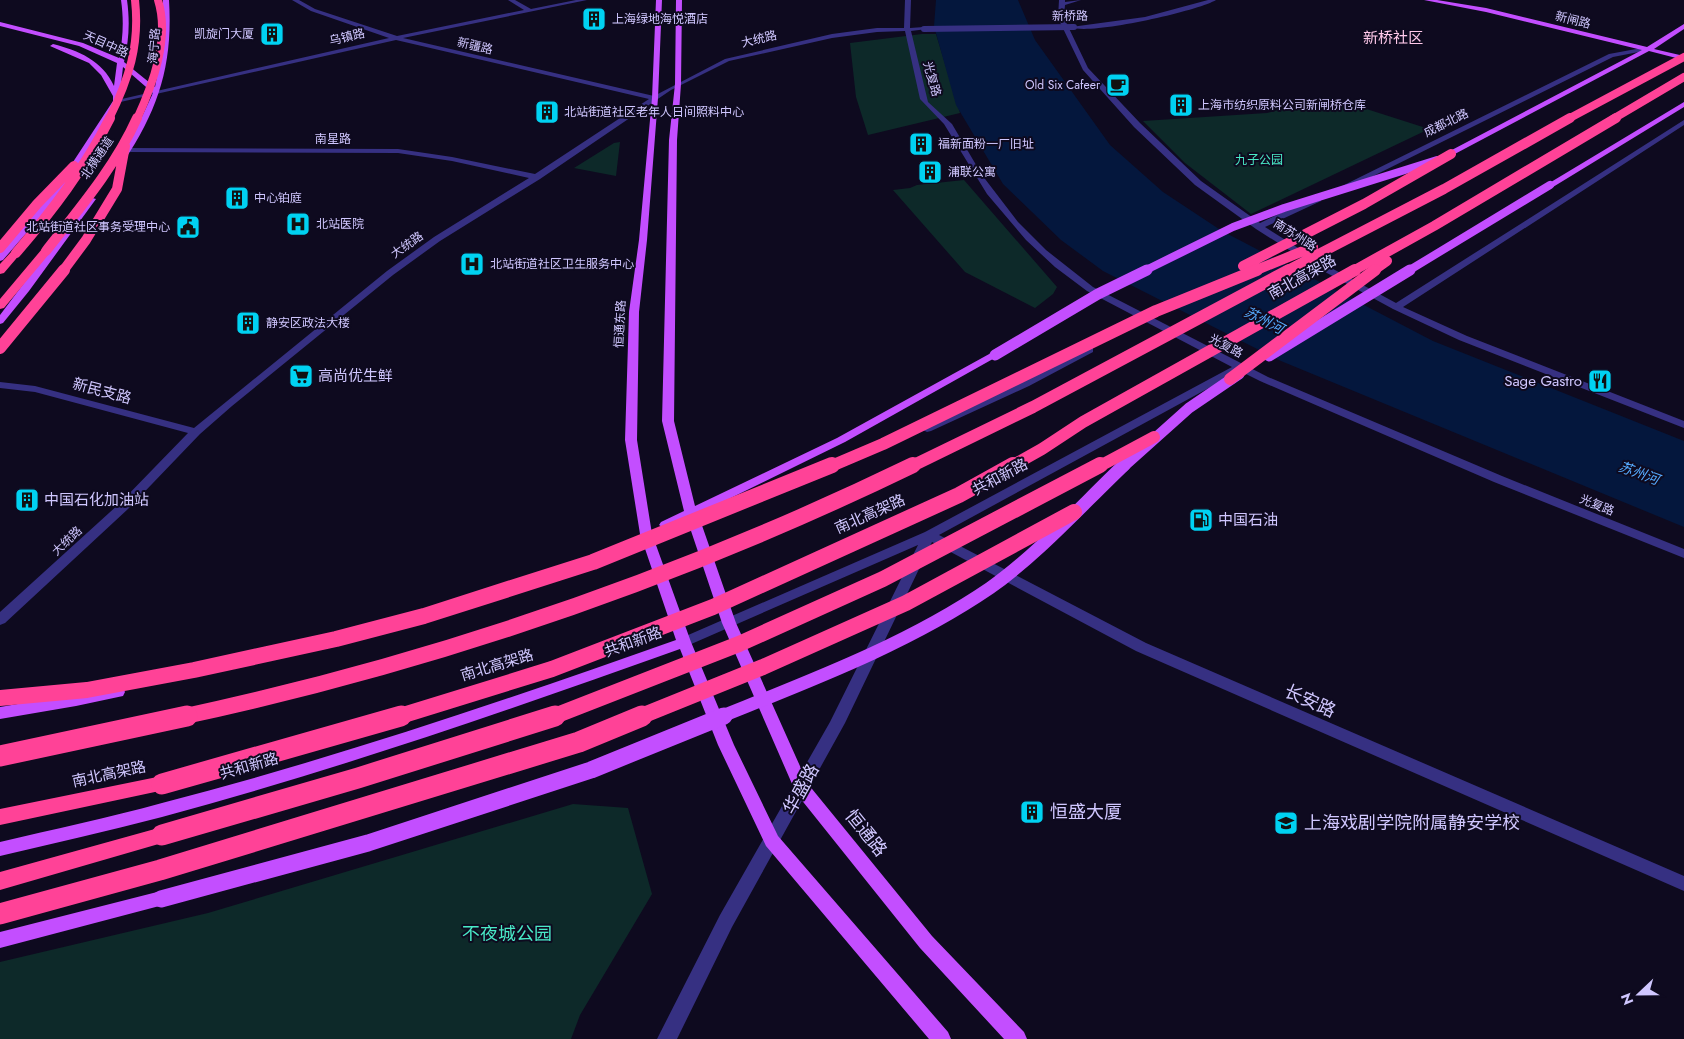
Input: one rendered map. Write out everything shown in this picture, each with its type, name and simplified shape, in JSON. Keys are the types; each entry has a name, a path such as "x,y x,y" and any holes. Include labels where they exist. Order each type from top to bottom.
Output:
{"highway":[{"name":"北横通道","path":"0,271 60,199 96,144 127,82 137,31 138,12 135,0"},
{"name":"北横通道","path":"0,306 127,145 154,80 162,28 161,9 158,0"},
{"name":"南北高架路","path":"0,756 253,702 422,657 598,598 768,530 906,469 1033,407 1181,326 1398,213 1684,57"},
{"name":"南北高架路","path":"0,817 162,784 350,732 552,669 713,607 959,495 1042,449 1083,422 1434,226 1684,77"},
{"path":"0,248 37,204 96,144"},
{"path":"0,348 45,295 94,226 116,189 127,145"},
{"path":"0,698 87,690 194,670 336,639 424,616 593,562 883,444 1152,315 1364,204 1451,154"},
{"path":"1152,315 1398,213"},
{"path":"1230,379 1434,226"},
{"path":"0,881 358,778 572,711 740,644 883,579 1154,437"},
{"path":"0,914 160,870 579,742 763,667 906,603 1074,512"}],"main road":[{"name":"海宁路","path":"116,101 118,76 128,20 124,0"},
{"name":"海宁路","path":"157,93 165,59 166,0"},
{"name":"恒通东路","path":"659,0 655,98 643,240 634,312 631,440 646,534 684,642"},
{"path":"679,0 678,84 673,140 668,421 692,517 729,623"},
{"name":"新闸路","path":"1427,0 1486,10 1647,50 1684,57"},
{"name":"天目中路","path":"0,24 73,43 121,63 157,93"},
{"name":"成都北路","path":"646,534 692,517 841,440 994,355 1098,294 1233,227 1284,208 1389,176 1451,154 1593,80 1647,50 1684,26"},
{"path":"0,32 8,34"},
{"name":"天目中路","path":"44,43 89,60 101,69 109,79 116,101"},
{"path":"0,321 26,289 150,112 157,93"},
{"path":"0,258 57,192 116,101"},
{"path":"0,940 170,897 368,842 591,770 763,702 847,666 908,636 989,588 1038,550 1074,512 1154,437 1189,408 1230,379 1684,104"},
{"path":"0,713 76,701 318,646 427,613 561,567 646,534"},
{"name":"恒通路","path":"729,623 802,788 926,942 1017,1039"},
{"path":"684,642 726,745 772,841 941,1039"},
{"name":"共和新路","path":"0,849 161,810 353,754 560,687 684,642"}],"street":[{"name":"新疆路","path":"296,0 313,10 395,38 655,98"},
{"path":"511,0 530,11"},
{"name":"乌镇路","path":"116,101 395,38 584,0"},
{"name":"光复路","path":"908,0 906,22 923,99 949,125 977,175 1018,228 1065,271 1090,289 1152,315 1239,367 1498,479 1684,554"},
{"path":"1062,2 1078,0"},
{"name":"新桥路","path":"908,29 1074,28 1106,26 1144,20 1212,0"},
{"name":"南苏州路","path":"1062,2 1061,18 1084,69 1137,125 1198,182 1259,227 1319,265 1396,307 1462,338 1684,425"},
{"name":"大统路","path":"0,620 124,506 196,432 228,404 390,273 437,239 537,177 655,98 719,62 832,36 908,29"},
{"name":"成都北路","path":"1259,227 1359,180 1610,55 1647,50"},
{"path":"1396,307 1684,122"},
{"name":"南星路","path":"127,145 398,151 452,159 537,177"},
{"path":"692,517 752,505 873,454 1025,384 1152,315"},
{"name":"共和新路","path":"684,642 929,535 1239,367"},
{"name":"新民支路","path":"0,385 35,389 196,432"},
{"name":"华盛路","path":"667,1039 726,921 802,788 890,618 929,535"},
{"name":"长安路","path":"929,535 1142,647 1684,884"}],"green space":[{"path":"936,34 960,113 868,135 856,97 850,43"},
{"name":"九子公园","path":"1329,97 1429,129 1251,214 1185,163 1143,121 1267,113"},
{"path":"620,142 616,176 574,168 614,143"},
{"path":"964,180 1057,287 1053,294 1035,308 965,272 893,190 910,188 917,185"},
{"name":"不夜城公园","path":"573,804 628,808 652,894 580,1015 571,1039 0,1039 0,962 208,913"}],"water":[{"name":"苏州河","path":"936,0 1018,0 1035,40 1110,145 1163,192 1222,231 1433,341 1684,441 1684,527 1281,361 1103,271 1061,240 1003,184 956,105 934,26"}],"place":[{"name":"上海绿地海悦酒店","path":"594,19"},
{"name":"凯旋门大厦","path":"272,34"},
{"name":"Old Six Cafeer","path":"1118,85"},
{"name":"上海市纺织原料公司新闸桥仓库","path":"1181,105"},
{"name":"北站街道社区老年人日间照料中心","path":"547,112"},
{"name":"福新面粉一厂旧址","path":"921,144"},
{"name":"浦联公寓","path":"930,172"},
{"name":"中心铂庭","path":"237,198"},
{"name":"北站医院","path":"298,224"},
{"name":"北站街道社区事务受理中心","path":"188,227"},
{"name":"北站街道社区卫生服务中心","path":"472,264"},
{"name":"静安区政法大楼","path":"248,323"},
{"name":"高尚优生鲜","path":"301,376"},
{"name":"Sage Gastro","path":"1600,381"},
{"name":"中国石化加油站","path":"27,500"},
{"name":"中国石油","path":"1201,520"},
{"name":"恒盛大厦","path":"1032,812"},
{"name":"上海戏剧学院附属静安学校","path":"1286,823"}],"district":[{"name":"新桥社区","path":"1393,38"}]}
